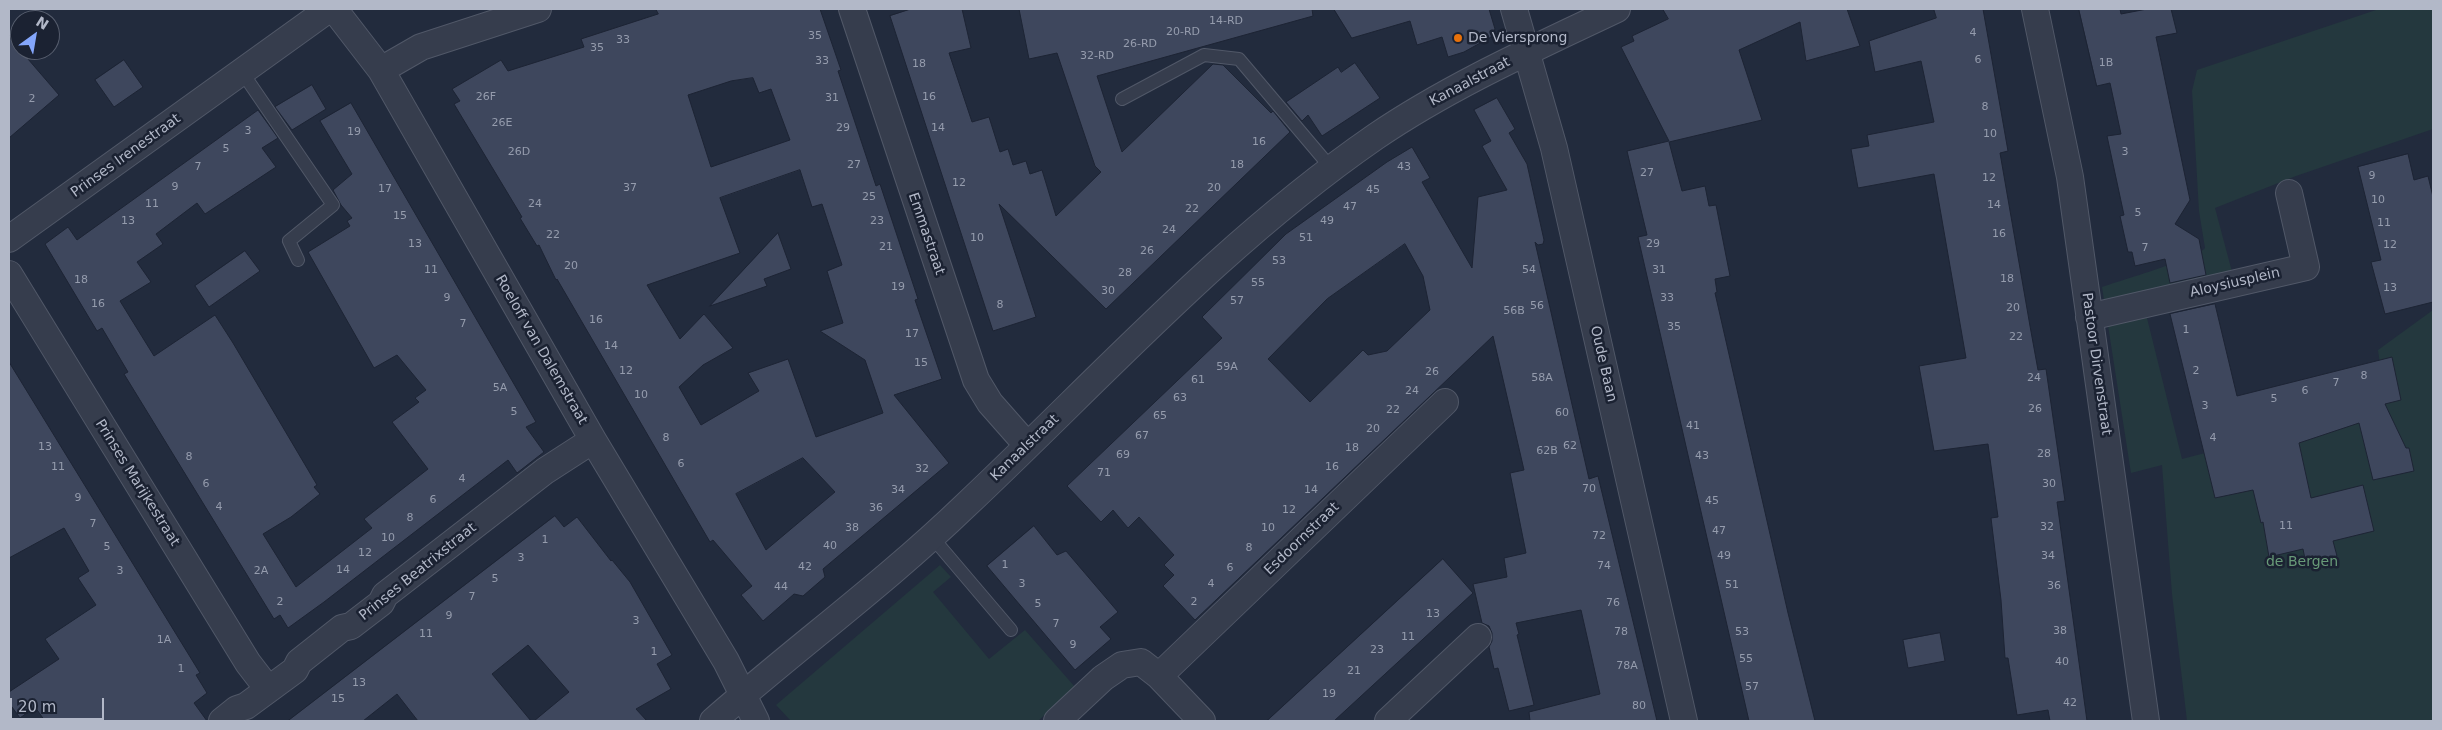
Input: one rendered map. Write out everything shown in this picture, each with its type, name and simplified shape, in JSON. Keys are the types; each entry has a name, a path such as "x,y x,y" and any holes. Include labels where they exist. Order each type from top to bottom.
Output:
{"street":[{"name":"Prinses Irenestraat","path":"9,240 329,9"},
{"name":"Roeloff van Dalemstraat","path":"334,9 381,70 593,440 726,661 756,721"},
{"path":"381,70 421,47 538,9"},
{"name":"Emmastraat","path":"852,9 976,380 990,403 1027,445"},
{"name":"Oude Baan","path":"1514,9 1554,148 1684,721"},
{"name":"Kanaalstraat","path":"713,721 932,537 1221,260 1288,201 1378,136 1448,93 1617,9"},
{"name":"Pastoor Dirvenstraat","path":"2034,9 2070,177 2146,721"},
{"name":"Aloysiusplein","path":"2089,317 2306,267 2288,193"},
{"name":"Prinses Marijkestraat","path":"9,274 248,663 268,689"},
{"name":"Esdoornstraat","path":"1159,676 1445,402"},
{"name":"Prinses Beatrixstraat","path":"222,721 295,670 299,662 342,628 351,626 381,603 385,595 545,471 593,440"},
{"path":"1388,721 1478,637"},
{"path":"1057,721 1103,678 1122,665 1141,662 1159,676 1202,721"}],"lane":[{"path":"1122,99 1204,55 1239,58 1332,168"},
{"path":"242,72 332,205 289,241 298,260"},
{"path":"932,537 1011,630"}],"green space":[{"name":"de Bergen","path":"2379,9 2433,9 2433,129 2296,176 2215,208 2235,283 2145,310 2182,459 2386,406 2378,350 2433,310 2433,721 2187,721 2172,594 2162,465 2131,473 2102,287 2174,263 2205,248 2199,211 2192,91 2197,70"},
{"path":"940,565 951,577 933,592 989,659 1025,630 1075,687 1038,721 791,721 776,705"}],"building":[{"path":"656,9 820,9 841,70 838,71 876,186 880,184 918,299 915,300 942,379 894,395 949,463 823,569 825,577 803,596 794,594 763,621 741,595 752,586 713,540 710,542 556,280 539,245 537,246 520,218 522,217 454,104 460,101 452,89 501,60 508,71 584,47 581,39 658,14","holes":["753,78 759,93 771,89 790,140 711,167 688,95 731,81","800,170 812,207 822,204 842,265 827,271 843,323 820,331 865,360 883,413 816,437 788,359 748,373 759,391 701,425 679,387 703,365 733,348 704,314 680,339 647,285 740,253 720,198","803,458 835,492 766,550 736,494"]},
{"path":"911,9 962,9 971,48 949,53 972,122 989,117 1000,152 1008,149 1013,165 1026,161 1030,174 1042,170 1056,216 1101,172 1095,166 1057,53 1029,59 1019,9 1312,9 1313,16 1097,76 1122,152 1213,64 1223,65 1271,113 1273,111 1290,132 1106,309 999,204 1036,317 993,331 890,16"},
{"path":"1334,9 1489,9 1495,29 1491,37 1464,52 1448,57 1442,37 1417,45 1410,21 1352,38"},
{"path":"1663,9 1847,9 1860,46 1806,61 1800,22 1739,50 1762,120 1669,142 1682,191 1705,186 1709,206 1716,205 1730,276 1715,279 1717,292 1715,293 1788,613 1815,721 1749,721 1638,237 1647,235 1627,151 1669,141 1621,47 1634,41 1632,36 1668,19"},
{"path":"1934,9 1983,9 2008,151 2000,153 2030,326 2038,370 2046,369 2065,501 2057,502 2087,721 2050,721 2048,710 2017,715 2008,658 2005,658 2001,600 1991,518 1998,517 1988,444 1934,451 1919,366 1966,358 1934,174 1858,188 1851,149 1869,146 1867,135 1934,122 1921,61 1875,72 1869,41 1936,18"},
{"path":"2079,9 2120,9 2121,14 2147,9 2171,9 2177,33 2156,37 2190,200 2175,224 2199,239 2206,275 2170,283 2165,259 2135,266 2132,252 2128,252 2120,216 2124,215 2107,136 2121,134 2110,83 2097,86"},
{"path":"9,37 10,60 29,60 59,95 9,138"},
{"path":"124,60 143,87 114,107 95,80"},
{"path":"1355,63 1380,98 1322,136 1308,115 1302,121 1286,102 1338,67 1341,72"},
{"path":"312,85 326,109 292,130 275,107"},
{"path":"1497,98 1515,129 1509,133 1527,164 1544,240 1543,244 1538,245 1535,242 1589,479 1598,476 1657,721 1530,721 1529,712 1600,694 1581,610 1516,623 1519,634 1517,635 1534,705 1509,711 1498,668 1494,669 1489,647 1492,641 1492,633 1489,626 1482,623 1473,584 1507,577 1504,558 1526,553 1510,473 1524,470 1493,336 1195,620 1163,586 1174,575 1164,565 1174,555 1139,517 1128,528 1113,510 1101,522 1067,486 1222,338 1202,317 1286,234 1387,162 1412,147 1430,178 1422,182 1472,268 1478,197 1507,190 1482,146 1491,141 1474,110","holes":["1405,244 1423,276 1430,310 1387,351 1368,355 1363,350 1310,402 1268,359 1327,299"]},
{"path":"351,103 536,422 526,427 544,452 517,473 508,460 288,628 280,615 274,619 124,374 128,372 102,328 97,331 45,244 68,227 77,240 258,110 278,138 262,148 276,167 205,214 197,203 156,234 163,244 137,262 151,282 120,301 154,356 215,315 233,343 317,485 314,487 320,494 291,517 263,534 296,587 372,528 364,519 428,469 392,422 419,402 415,398 426,390 397,355 374,368 308,252 350,226 347,221 352,218 341,205 333,190 352,174 320,121"},
{"path":"2408,154 2414,180 2428,176 2433,197 2433,302 2385,314 2371,262 2381,260 2358,167"},
{"path":"778,233 791,269 764,279 767,286 710,306"},
{"path":"245,251 260,271 209,307 195,286"},
{"path":"2215,304 2237,396 2392,357 2401,400 2385,404 2406,448 2409,448 2414,471 2373,480 2359,423 2299,443 2311,498 2363,485 2374,531 2333,541 2337,556 2306,564 2303,549 2269,557 2263,522 2261,523 2253,490 2215,498 2170,314"},
{"path":"9,362 200,673 196,675 207,693 194,703 207,721 45,721 35,707 20,718 9,703 9,692 59,659 45,639 96,605 78,578 89,571 64,528 9,558"},
{"path":"555,516 564,527 577,517 630,582 672,655 657,664 671,689 636,709 647,721 534,721 569,692 528,645 492,674 531,721 418,721 397,694 363,721 288,721"},
{"path":"1034,526 1057,555 1066,551 1118,612 1100,627 1111,639 1075,670 987,566"},
{"path":"1443,559 1473,593 1334,721 1267,721"},
{"path":"1940,633 1945,661 1908,668 1903,640"}],"place":[{"name":"De Viersprong","path":"1458,38"}]}
